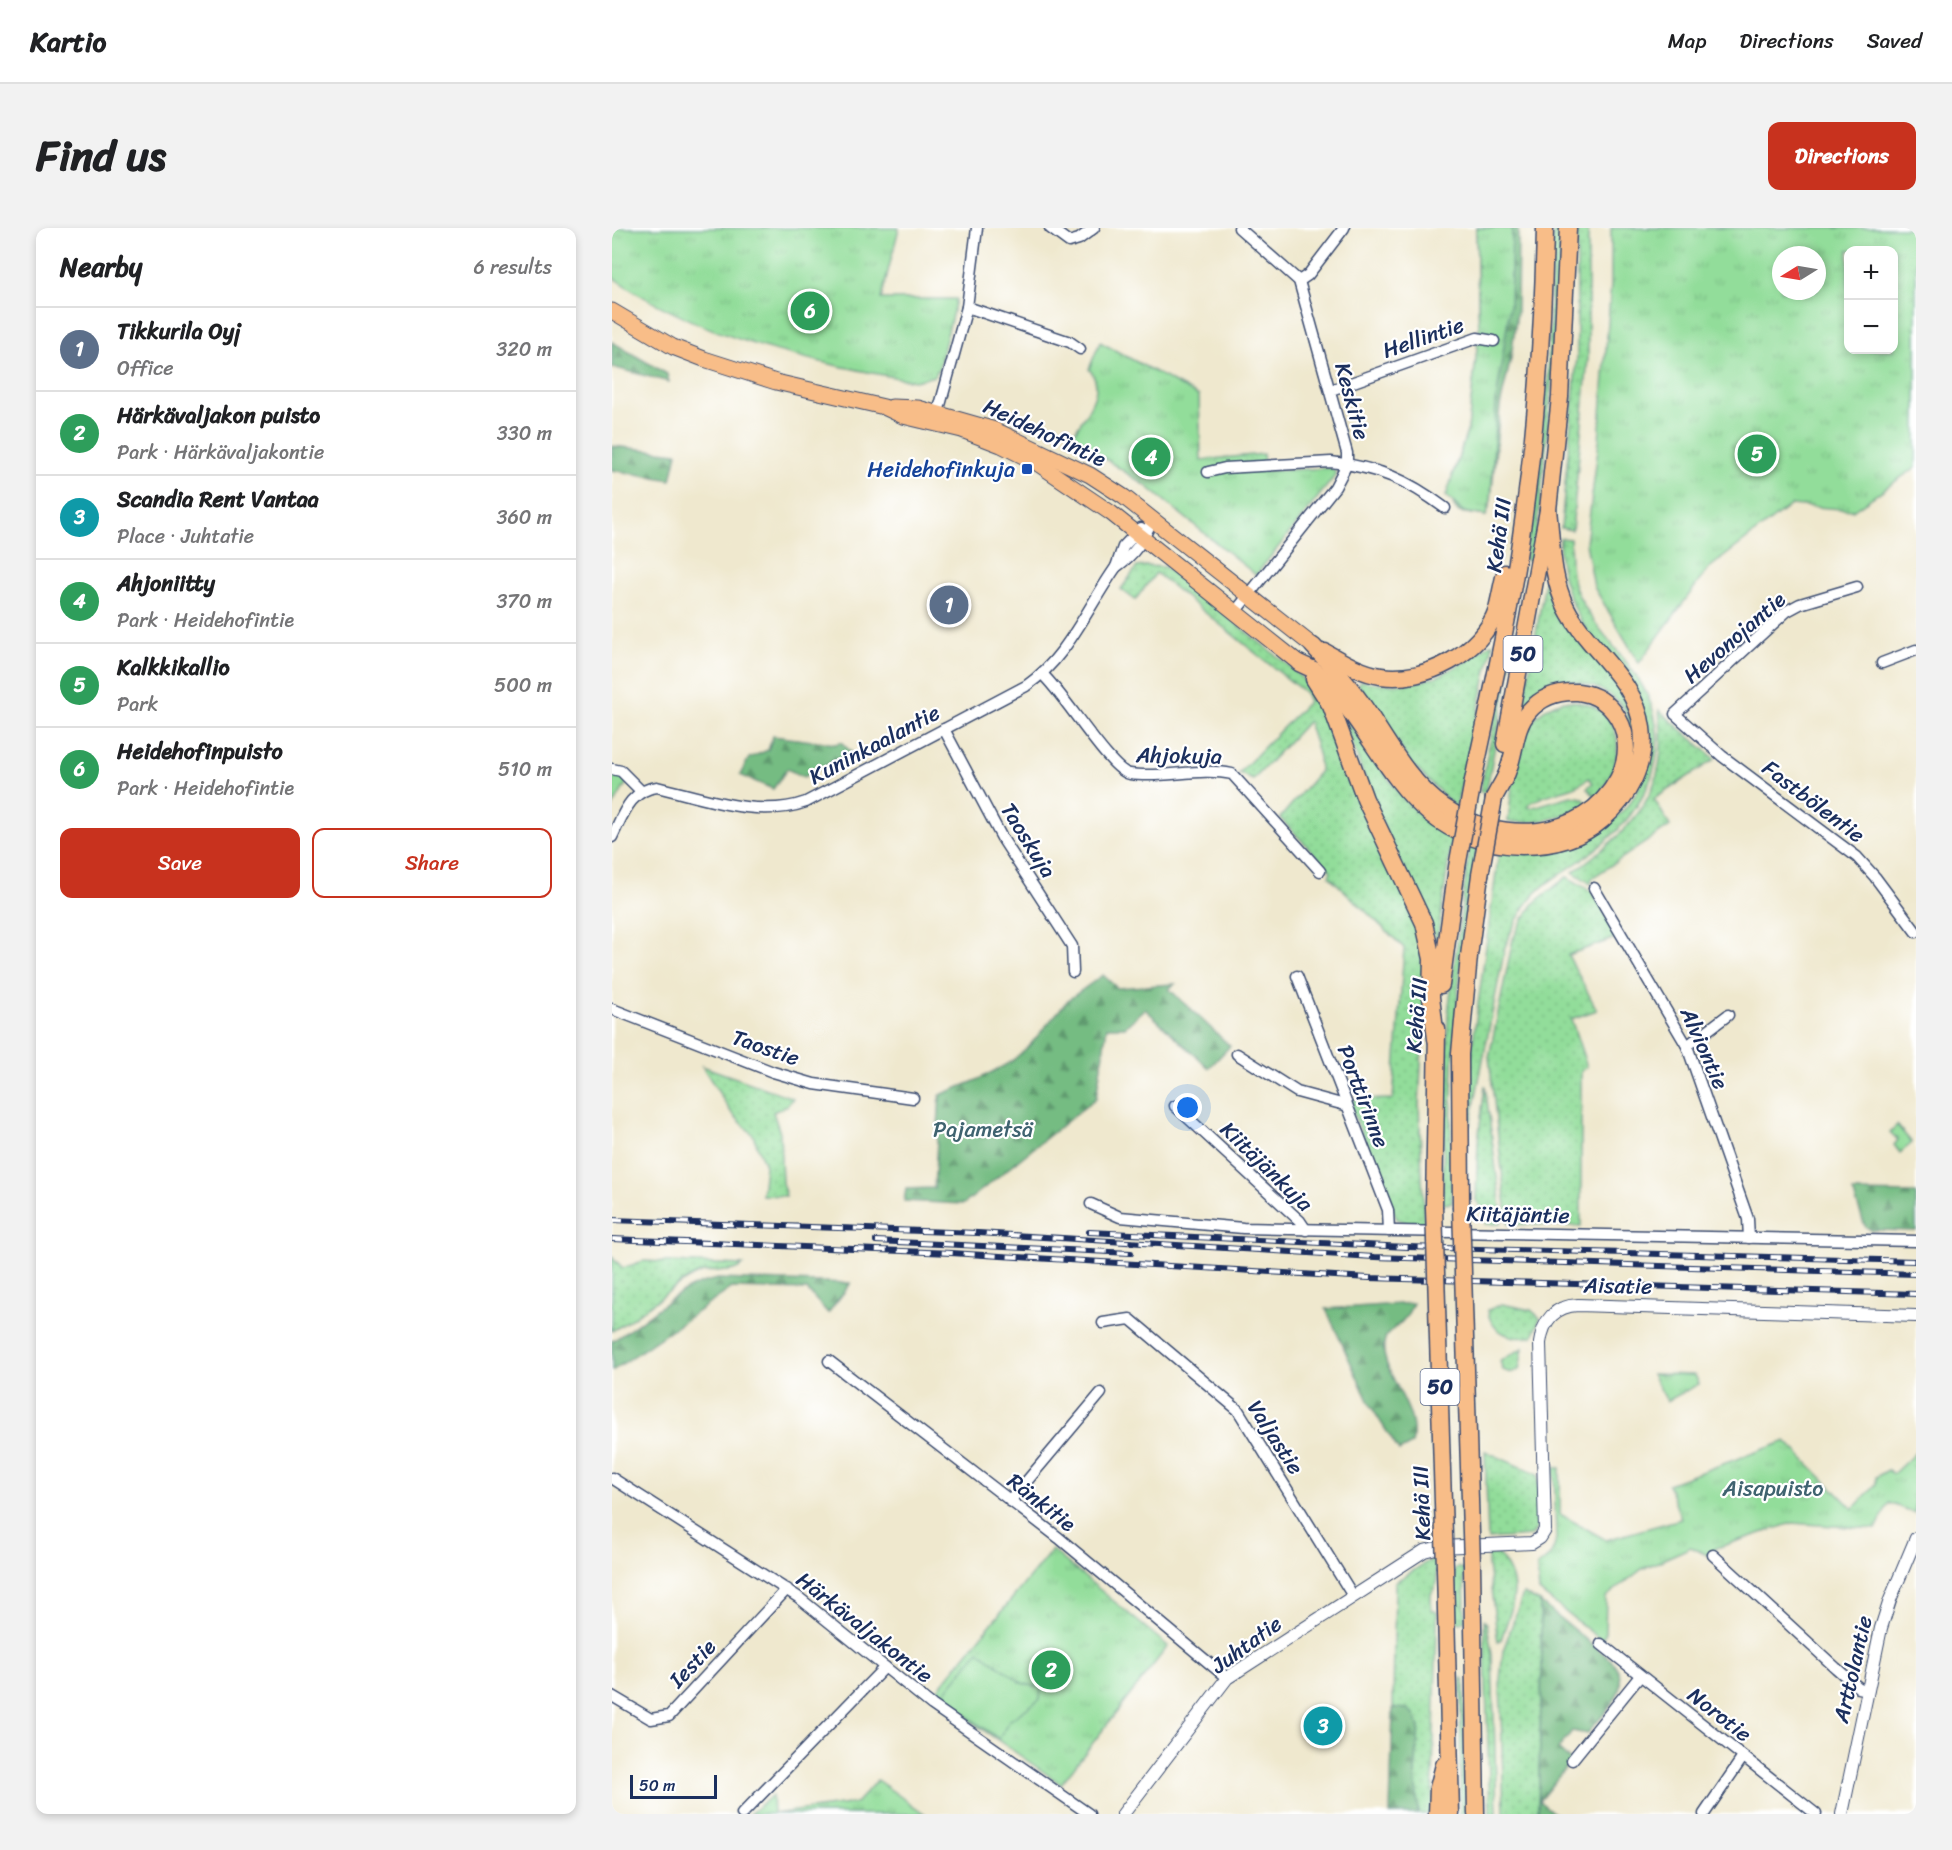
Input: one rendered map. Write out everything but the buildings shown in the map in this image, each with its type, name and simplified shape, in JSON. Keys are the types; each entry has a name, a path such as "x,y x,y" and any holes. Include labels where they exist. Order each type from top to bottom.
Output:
{"highway":[{"name":"Kehä III","path":"1451,1814 1434,1207 1436,1039 1457,867 1509,609 1521,537 1539,372 1545,228"},
{"name":"Kehä III","path":"1476,1814 1473,1565 1461,1207 1460,1054 1480,875 1548,510 1560,397 1568,228"},
{"path":"1299,663 1314,670 1330,685 1406,791 1428,814 1443,825 1476,839 1531,846 1567,840 1598,824 1621,801 1632,784 1639,766 1642,730 1640,715 1626,686 1566,607 1553,570 1548,510"},
{"path":"1313,646 1364,672 1382,676 1418,675 1433,670 1472,646 1486,629 1496,610 1505,570 1521,537"},
{"path":"1313,646 1343,678 1408,771 1433,799 1460,817 1499,831 1544,831 1583,817 1601,803 1622,772 1626,754 1624,732 1614,712 1604,702 1580,692 1551,694 1539,700 1527,712 1517,733 1509,770 1494,798"},
{"path":"1299,663 1331,706 1365,799 1424,923 1432,959 1431,997 1436,1039"},
{"path":"1437,1814 1438,1788 1450,1743"}],"main road":[{"name":"Heidehofintie","path":"612,311 673,346 714,362 776,382 884,407 903,416 936,418 995,430 1065,463 1124,497 1313,646"},
{"name":"Heidehofintie","path":"936,418 1001,445 1037,463 1076,488 1299,663"}],"street":[{"path":"936,418 967,307 977,228"},
{"path":"1050,228 1069,242 1079,239 1094,228"},
{"path":"1239,228 1299,281 1308,275 1344,228"},
{"name":"Keskitie","path":"1235,612 1335,487 1347,464 1347,453 1331,390 1299,281"},
{"path":"967,307 1070,342 1080,349"},
{"name":"Hellintie","path":"1331,390 1477,338 1494,341"},
{"path":"1208,471 1331,462 1347,464 1377,471 1415,485 1445,508"},
{"name":"Kuninkaalantie","path":"641,791 657,787 762,809 791,807 828,792 1042,675 1058,658 1116,567 1119,555 1140,536 1152,520"},
{"name":"Hevonojantie","path":"1675,714 1787,611 1800,604 1857,587"},
{"path":"1882,663 1916,650"},
{"name":"Ahjokuja","path":"1042,675 1058,689 1117,768 1132,775 1232,774 1320,871"},
{"name":"Fastbölentie","path":"1675,714 1722,756 1857,857 1916,932"},
{"name":"Taoskuja","path":"944,729 1002,838 1072,946 1073,972"},
{"path":"612,770 621,771 641,791 626,808 612,837"},
{"name":"Alviontie","path":"1594,888 1687,1046 1748,1219 1749,1238"},
{"name":"Porttirinne","path":"1297,976 1345,1105 1388,1210 1389,1231"},
{"name":"Taostie","path":"612,1009 773,1072 814,1084 914,1098"},
{"path":"1687,1046 1728,1015"},
{"path":"1237,1054 1297,1092 1345,1105"},
{"name":"Kiitäjänkuja","path":"1175,1107 1300,1221 1306,1230"},
{"name":"Kiitäjäntie","path":"1091,1204 1120,1217 1243,1228 1916,1241"},
{"name":"Aisatie","path":"1431,1548 1532,1543 1540,1538 1545,1530 1540,1343 1545,1324 1558,1310 1578,1305 1916,1316"},
{"name":"Valjastie","path":"1103,1323 1130,1319 1234,1406 1353,1596"},
{"name":"Ränkitie","path":"829,1361 1059,1538 1227,1678"},
{"path":"1010,1501 1101,1393"},
{"name":"Härkävaljakontie","path":"612,1478 787,1589 828,1619 932,1705 1089,1814"},
{"name":"Arttolantie","path":"1842,1814 1890,1599 1916,1538"},
{"name":"Juhtatie","path":"1123,1814 1227,1678 1431,1548"},
{"path":"1713,1555 1836,1668 1859,1688 1868,1690"},
{"name":"Iestie","path":"612,1696 651,1719 669,1716 787,1589"},
{"name":"Norotie","path":"1601,1644 1816,1814"},
{"path":"742,1814 885,1667"},
{"path":"1572,1760 1640,1676"},
{"path":"1704,1814 1743,1757"}],"green space":[{"path":"612,228 899,228 881,299 956,299 939,368 934,376 915,381 796,356 720,332 683,317 647,299 612,277"},
{"path":"1476,228 1518,228 1517,312 1511,358 1500,406 1491,500 1486,516 1459,512 1453,505 1459,490 1452,476 1468,429 1479,331"},
{"path":"1476,228 1512,228 1510,304 1496,401 1491,500 1486,516 1464,512 1446,496 1468,429 1479,331"},
{"path":"1553,228 1561,228 1557,312 1547,437 1532,562 1525,559 1548,381"},
{"path":"1577,228 1588,228 1588,358 1572,530 1561,528 1577,357"},
{"path":"1611,228 1916,228 1916,467 1854,510 1791,505 1708,569 1639,663 1594,587 1586,543 1599,441 1611,284"},
{"path":"612,342 667,374 669,382 612,367"},
{"path":"1100,342 1199,396 1201,460 1263,454 1265,471 1331,468 1335,471 1335,476 1256,575 1145,485 1072,437 1088,411 1095,394 1094,377 1089,369"},
{"path":"612,446 677,453 671,480 612,470"},
{"path":"1560,538 1570,539 1571,568 1581,601 1645,690 1657,729 1657,750 1646,789 1636,807 1623,823 1592,852 1540,889 1528,902 1515,923 1505,947 1470,1126 1468,1096 1473,1041 1499,851 1546,848 1570,842 1612,821 1628,805 1640,785 1649,744 1650,732 1645,720 1592,640 1571,601 1560,559"},
{"path":"1137,567 1165,567 1288,665 1314,690 1412,910 1420,936 1425,985 1419,1105 1424,1223 1408,1223 1397,1219 1348,1100 1393,1099 1404,948 1329,876 1331,871 1280,818 1320,771 1319,757 1308,721 1253,780 1239,773 1309,701 1304,692 1156,573 1135,600 1121,589"},
{"path":"1546,576 1618,685 1637,727 1630,729 1623,707 1608,694 1577,682 1547,686 1523,707"},
{"path":"1516,635 1486,793 1480,792 1511,637"},
{"path":"1493,644 1456,808 1411,763 1358,684 1361,681 1398,684 1430,679 1459,665"},
{"path":"1564,701 1585,704 1600,711 1610,721 1616,734 1617,749 1614,766 1607,782 1596,797 1587,788 1593,783 1589,778 1574,787 1535,800 1528,805 1530,808 1571,796 1583,798 1588,805 1578,810 1540,821 1508,822 1513,779 1523,748 1520,745 1536,717 1548,707"},
{"path":"1659,710 1715,759 1654,799 1670,826 1592,878 1591,884 1573,872 1631,822 1644,805 1653,786 1659,764 1661,739"},
{"path":"1343,717 1403,798 1433,825 1452,836 1437,942 1375,808"},
{"path":"773,736 836,744 841,742 851,752 804,777 787,769 773,789 740,775 749,758 768,750"},
{"path":"612,772 619,774 627,782 612,808"},
{"path":"1470,844 1477,846 1464,935 1455,1024 1451,1113 1452,1203 1442,1204 1448,1013"},
{"path":"1567,877 1593,892 1618,937 1568,955 1597,1010 1571,1019 1587,1067 1581,1071 1581,1226 1508,1224 1489,1057 1513,939 1535,902"},
{"name":"Pajametsä","path":"1103,975 1117,988 1175,984 1169,989 1230,1046 1209,1068 1145,1009 1125,1027 1107,1027 1096,1098 964,1204 904,1201 906,1189 934,1188 940,1095 977,1080 1011,1062 1030,1045 1068,1000"},
{"path":"702,1066 793,1098 787,1106 773,1112 780,1133 782,1183 786,1196 762,1195 765,1166 753,1135 731,1112"},
{"path":"1485,1085 1502,1216 1500,1224 1485,1224 1486,1214 1476,1200 1478,1142"},
{"path":"1897,1125 1912,1143 1900,1153 1894,1145 1898,1140 1890,1132"},
{"path":"1853,1192 1916,1193 1916,1231 1871,1230 1865,1226"},
{"path":"612,1257 623,1268 643,1261 743,1265 738,1269 698,1274 612,1331"},
{"path":"718,1279 851,1283 828,1313 807,1290 732,1288 612,1371 612,1341 689,1288"},
{"path":"1413,1303 1405,1317 1385,1339 1386,1363 1411,1416 1413,1430 1412,1444 1399,1451 1370,1405 1326,1309"},
{"path":"1502,1304 1531,1310 1540,1318 1533,1336 1511,1336 1498,1330 1488,1310"},
{"path":"1523,1348 1519,1370 1510,1373 1503,1370 1500,1361"},
{"path":"1652,1374 1695,1375 1699,1384 1667,1401"},
{"name":"Aisapuisto","path":"1786,1441 1853,1509 1876,1484 1876,1477 1888,1470 1893,1474 1916,1452 1915,1513 1889,1503 1876,1529 1792,1523 1716,1548 1709,1556 1691,1547 1642,1569 1606,1597 1605,1635 1601,1640 1539,1591 1537,1566 1550,1555 1556,1538 1554,1468 1560,1468 1560,1514 1606,1540 1681,1519 1668,1484"},
{"path":"1485,1451 1538,1475 1539,1524 1532,1536 1488,1539"},
{"path":"1052,1550 1168,1646 1061,1784 933,1695"},
{"path":"1498,1554 1511,1576 1514,1596 1501,1640 1498,1642 1488,1555"},
{"path":"1435,1557 1437,1583 1431,1594 1431,1610 1437,1612 1432,1814 1418,1814 1415,1772 1419,1727 1393,1708 1395,1582"},
{"path":"1457,1567 1464,1569 1465,1620 1460,1623 1456,1621 1454,1570"},
{"path":"1523,1594 1540,1602 1542,1663 1538,1814 1504,1814 1500,1679 1503,1651"},
{"path":"1540,1602 1610,1659 1618,1669 1620,1679 1615,1698 1587,1734 1572,1731 1558,1749 1571,1761 1539,1801 1555,1814 1538,1814 1542,1663"},
{"path":"1484,1620 1487,1624 1492,1655 1497,1814 1490,1814"},
{"path":"979,1651 1022,1683 1041,1688 1040,1699 1009,1721 999,1739 941,1697"},
{"path":"1461,1678 1464,1680 1466,1814 1460,1814"},
{"path":"1393,1708 1408,1709 1414,1714 1419,1727 1415,1772 1418,1814 1390,1814"},
{"path":"877,1780 925,1814 773,1814 856,1803"},
{"path":"772,1796 773,1814 749,1814"}],"railway":[{"path":"612,1220 978,1233 1374,1257 1916,1274"},
{"path":"1089,1232 1407,1247 1916,1261"},
{"path":"612,1239 951,1253 1369,1278 1916,1294"},
{"path":"876,1241 1131,1253"}],"place":[{"name":"Heidehofinpuisto","path":"810,311"},
{"name":"Kalkkikallio","path":"1757,454"},
{"name":"Ahjoniitty","path":"1151,457"},
{"name":"Heidehofinkuja","path":"1027,469"},
{"name":"Tikkurila Oyj","path":"949,605"},
{"name":"Härkävaljakon puisto","path":"1051,1670"},
{"name":"Scandia Rent Vantaa","path":"1323,1726"}]}
